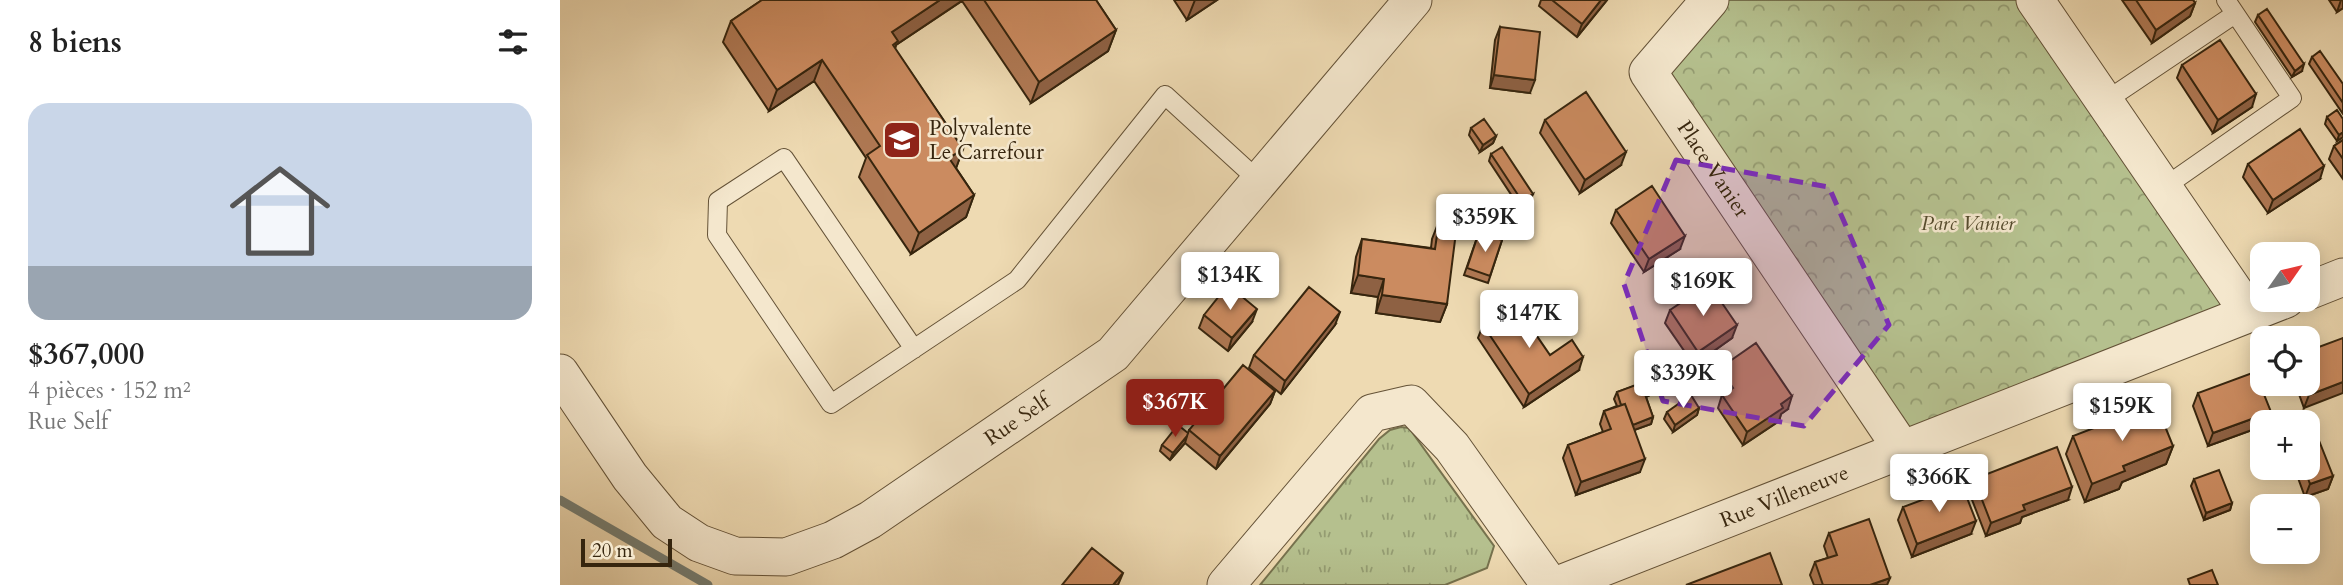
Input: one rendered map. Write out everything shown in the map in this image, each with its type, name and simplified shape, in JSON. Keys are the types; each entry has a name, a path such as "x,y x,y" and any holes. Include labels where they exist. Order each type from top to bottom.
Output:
{"street":[{"name":"Rue Self","path":"560,373 630,477 667,522 699,543 735,556 786,557 833,540 870,520 1113,354 1413,0"},
{"name":"Place Vanier","path":"1710,0 1647,72 1902,449"},
{"path":"2046,4 2104,102 2249,313"},
{"path":"2320,286 2343,277"},
{"name":"Rue Villeneuve","path":"1558,585 2249,313"},
{"path":"1226,585 1371,414 1411,404 1452,447 1550,585"}],"lane":[{"path":"2104,102 2230,7 2292,98 2163,188"},
{"path":"914,349 784,158 718,201 717,235 831,404 914,349 1017,280 1166,95 1259,181"}],"highlighted area":[{"path":"1676,160 1829,187 1889,325 1804,426 1663,401 1624,284"}],"green space":[{"name":"Parc Vanier","path":"1710,0 2035,0 2249,313 1902,449 1648,72"},
{"path":"1409,428 1494,546 1487,568 1445,585 1260,585 1379,439 1390,430"}],"building":[{"path":"762,0 940,0 892,32 898,41 893,45 963,149 949,158 974,195 919,233 867,155 880,146 822,60 777,90 731,21"},
{"path":"984,0 1096,0 1116,30 1039,82"},
{"path":"1552,0 1601,0 1582,24"},
{"path":"2136,0 2193,0 2195,3 2156,30"},
{"path":"2267,9 2304,64 2295,71 2258,15"},
{"path":"1500,27 1540,32 1535,80 1494,75"},
{"path":"2220,40 2256,94 2218,120 2182,65"},
{"path":"2320,51 2343,84 2343,103 2312,57"},
{"path":"1586,92 1626,152 1585,180 1545,120"},
{"path":"2337,110 2343,119 2343,132 2339,135 2327,117"},
{"path":"1484,119 1496,136 1483,145 1471,128"},
{"path":"2300,129 2324,166 2273,200 2248,164"},
{"path":"2343,140 2343,159 2334,146"},
{"path":"1502,147 1533,194 1522,201 1491,154"},
{"path":"1652,186 1685,236 1649,259 1616,210"},
{"path":"1439,221 1457,224 1447,304 1382,295 1384,279 1358,275 1362,239 1435,249"},
{"path":"1479,232 1502,240 1490,276 1467,268"},
{"path":"1709,284 1737,325 1698,352 1670,310"},
{"path":"1228,285 1257,309 1232,338 1204,315"},
{"path":"1309,287 1340,312 1285,381 1254,355"},
{"path":"1515,304 1550,355 1572,340 1583,357 1529,394 1483,325"},
{"path":"2343,338 2343,382 2320,391 2320,347"},
{"path":"1756,343 1792,396 1781,404 1783,408 1747,432 1722,395 1733,388 1720,368"},
{"path":"1243,365 1275,391 1220,456 1189,430"},
{"path":"1661,369 1667,380 1648,390 1642,379"},
{"path":"2250,374 2250,396 2265,396 2270,410 2250,410 2250,420 2213,433 2198,393"},
{"path":"1641,383 1653,417 1633,425 1617,392"},
{"path":"1691,395 1699,408 1675,425 1667,412"},
{"path":"1625,404 1645,459 1581,482 1568,445 1611,429 1604,411"},
{"path":"2156,404 2173,446 2123,466 2125,471 2092,484 2073,436"},
{"path":"1178,425 1188,433 1173,453 1162,445"},
{"path":"2320,443 2333,476 2310,484 2309,480 2320,480"},
{"path":"2057,447 2072,487 2023,505 2025,510 1991,523 1974,479"},
{"path":"2219,470 2232,503 2206,513 2194,479"},
{"path":"1962,485 1976,521 1917,544 1903,507"},
{"path":"1869,519 1890,578 1870,585 1823,585 1815,562 1837,555 1829,533"},
{"path":"1092,548 1123,573 1113,585 1062,585"},
{"path":"1770,553 1782,585 1686,585"},
{"path":"2212,570 2218,585 2190,585 2188,579"}],"waterway":[{"path":"560,500 708,585"}],"place":[{"name":"Polyvalente Le Carrefour","path":"902,140"}]}
